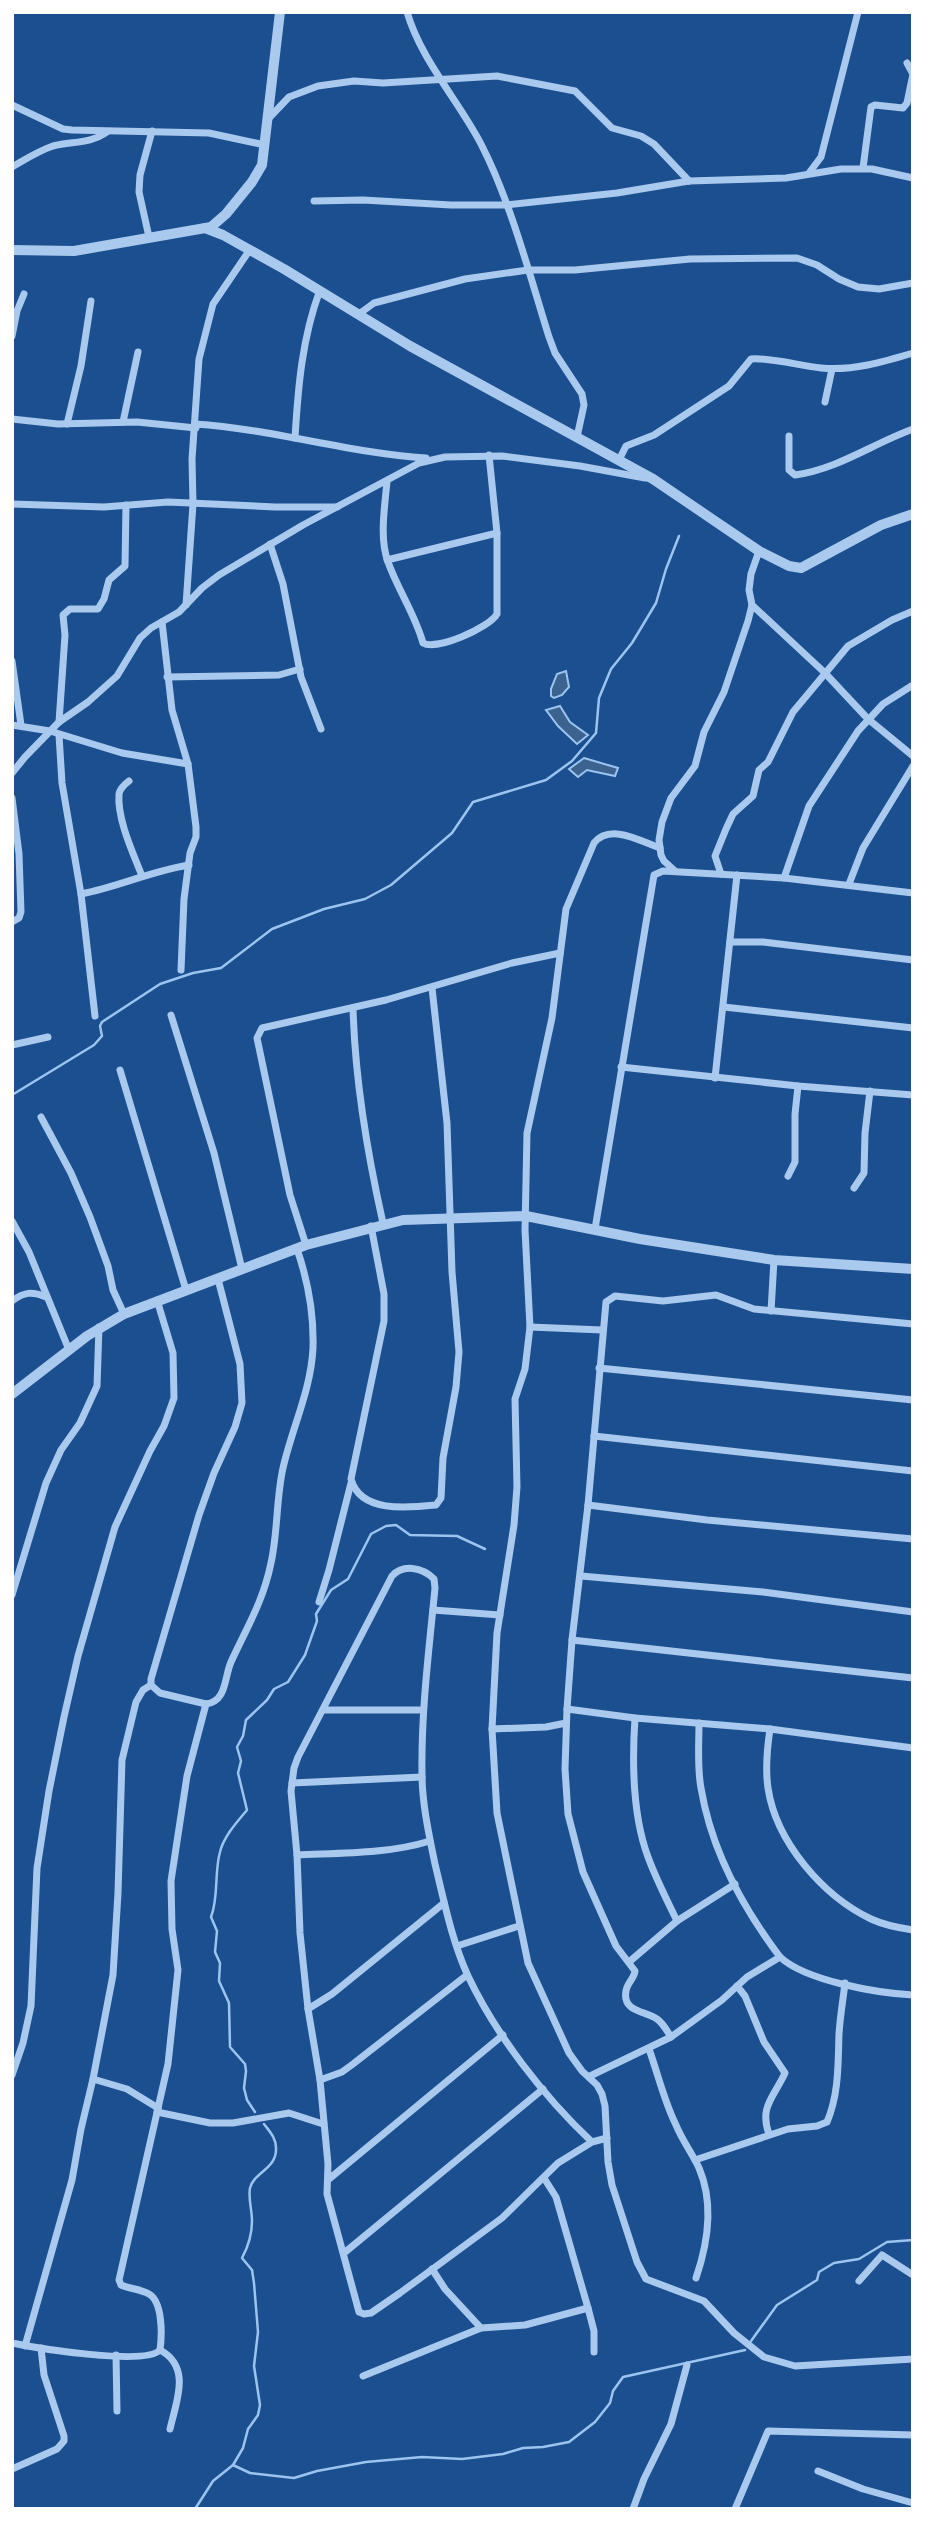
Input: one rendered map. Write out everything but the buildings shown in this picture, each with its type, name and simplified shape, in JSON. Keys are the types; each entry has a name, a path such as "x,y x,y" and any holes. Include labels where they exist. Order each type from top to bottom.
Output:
{"street":[{"path":"12,250 74,251 205,228 216,223 252,182 262,165 281,12"},
{"path":"407,12 414,32 480,142 505,205 555,353 582,394 584,405 577,437"},
{"path":"808,174 821,157 858,12"},
{"path":"863,168 871,107 903,108 913,74 907,63"},
{"path":"267,121 289,97 318,86 354,81 383,83 497,76 570,89 583,96 597,115 612,128 641,136 654,144 689,181"},
{"path":"12,116 16,107 63,129 223,135 265,145"},
{"path":"149,237 140,202 139,184 152,131"},
{"path":"12,167 46,149 93,141 108,132"},
{"path":"314,201 505,205 617,193 689,181 786,178 863,168 913,178"},
{"path":"205,228 223,235 320,290 410,346 653,479 759,551 789,566 801,568 881,525 913,514"},
{"path":"186,605 194,504 192,459 198,370 213,304 249,251"},
{"path":"359,314 374,303 451,281 528,270 575,270 690,259 797,258 817,265 849,285 866,289 913,283"},
{"path":"295,438 306,333 320,290"},
{"path":"12,336 24,294"},
{"path":"67,424 91,301"},
{"path":"123,422 138,352"},
{"path":"619,460 626,446 654,435 729,386 751,359 761,358 832,369 873,364 913,353"},
{"path":"825,402 832,369"},
{"path":"12,419 67,424 123,422 236,426 335,446 431,459 489,455 523,457 653,479"},
{"path":"789,436 789,470 795,475 814,473 839,464 913,429"},
{"path":"387,481 384,532 387,560 418,625 422,643 431,646 442,644 489,624 498,614 497,533 489,455"},
{"path":"12,773 59,722 117,676 140,638 186,605 219,575 270,544 431,459"},
{"path":"12,504 104,507 168,502 275,508 338,507"},
{"path":"59,722 65,635 63,615 70,609 98,609 109,580 125,566 126,505"},
{"path":"387,560 497,533"},
{"path":"270,544 283,584 300,669 321,729"},
{"path":"677,872 664,861 660,848 660,829 664,813 698,759 704,732 724,692 751,605 749,590 759,551"},
{"path":"751,605 824,672 867,719 913,756"},
{"path":"720,874 715,856 729,822 742,804 753,796 760,770 768,762 785,725 824,672 848,646 913,611"},
{"path":"162,622 172,710 188,764 196,837 190,853 184,899 181,970"},
{"path":"12,661 21,725"},
{"path":"167,677 279,675 300,669"},
{"path":"783,878 809,806 867,719 883,704 913,685"},
{"path":"12,725 50,731 122,753 188,764"},
{"path":"59,735 62,783 81,894 95,1016"},
{"path":"849,884 863,848 913,766"},
{"path":"129,781 119,793 124,827 142,876"},
{"path":"12,798 19,854 20,912 19,918 12,922"},
{"path":"660,848 616,833 599,836 594,843 566,909 552,1018 527,1133 526,1216 530,1327 526,1369 515,1399 516,1500 499,1615 492,1729 497,1813 528,1963 569,2053 597,2085 605,2106 612,2185 637,2262 646,2279 704,2301 746,2343 764,2357 778,2362 795,2366 913,2359"},
{"path":"81,894 108,888 158,870 189,864"},
{"path":"595,1229 651,883 658,872 783,878 913,893"},
{"path":"715,1077 737,875"},
{"path":"730,942 763,943 913,960"},
{"path":"151,1685 160,1693 206,1704 214,1703 220,1698 230,1665 263,1596 273,1554 283,1469 312,1363 312,1312 302,1247 257,1038 262,1028 353,1008 432,988 512,963 560,953"},
{"path":"351,1479 359,1496 368,1502 423,1507 440,1503 443,1458 456,1387 459,1352 447,1123 432,988"},
{"path":"724,1007 913,1028"},
{"path":"353,1008 354,1062 363,1124 383,1223"},
{"path":"171,1014 218,1164 242,1269"},
{"path":"12,1045 48,1037"},
{"path":"621,1067 913,1095"},
{"path":"120,1070 186,1290"},
{"path":"788,1176 795,1162 798,1086"},
{"path":"854,1188 864,1173 870,1091"},
{"path":"41,1117 71,1173 90,1217 108,1266 113,1290 124,1314"},
{"path":"12,1394 99,1328 124,1314 302,1247 371,1226 403,1220 526,1216 774,1260 913,1269"},
{"path":"12,1221 29,1252 69,1350"},
{"path":"319,1602 330,1570 384,1321 384,1294 371,1226"},
{"path":"771,1311 774,1260"},
{"path":"151,1685 152,1673 199,1515 242,1403 240,1364 218,1279"},
{"path":"12,1301 27,1293 46,1297"},
{"path":"671,2037 657,2019 631,2007 626,2000 626,1990 635,1976 634,1967 616,1946 583,1872 568,1814 566,1723 572,1640 589,1505 606,1302 615,1296 663,1301 716,1295 730,1298 746,1307 771,1311 913,1324"},
{"path":"12,2075 23,2043 31,2006 37,1868 64,1717 115,1527 164,1426 174,1398 173,1353 157,1300"},
{"path":"530,1327 602,1330"},
{"path":"12,1595 46,1483 61,1450 91,1403 97,1386 99,1328"},
{"path":"600,1368 913,1400"},
{"path":"594,1436 913,1471"},
{"path":"589,1505 707,1520 913,1539"},
{"path":"592,2142 544,2090 503,2035 467,1975 457,1946 430,1841 422,1777 423,1710 434,1579 419,1570 397,1570 391,1576 298,1757 292,1783 300,1933 308,2009 320,2080 329,2179 327,2194 357,2308 364,2314 370,2313 502,2218 558,2163 592,2142 607,2138"},
{"path":"580,1576 762,1592 913,1612"},
{"path":"433,1610 499,1615"},
{"path":"572,1640 913,1678"},
{"path":"25,2346 72,2180 113,1975 122,1760 136,1702 143,1690 151,1685"},
{"path":"160,2350 161,2329 155,2300 144,2292 121,2285 119,2280 168,2064 178,1970 172,1929 171,1881 185,1783 206,1704"},
{"path":"567,1709 635,1718 770,1729 913,1748"},
{"path":"323,1710 423,1710"},
{"path":"635,1718 634,1771 640,1826 647,1854 677,1921"},
{"path":"492,1729 546,1727 566,1723"},
{"path":"699,1723 699,1772 711,1835 735,1884 780,1957 803,1973 913,1995"},
{"path":"770,1729 766,1764 768,1790 783,1831 794,1851 809,1870 847,1904 873,1920 913,1930"},
{"path":"292,1783 422,1777"},
{"path":"297,1855 364,1852 415,1846 430,1841"},
{"path":"629,1962 677,1921 735,1884"},
{"path":"308,2009 332,1994 444,1903"},
{"path":"457,1946 519,1926"},
{"path":"590,2076 671,2037 780,1957"},
{"path":"320,2080 342,2072 467,1975"},
{"path":"695,2160 769,2134 827,2122 840,2066 839,2034 845,1983"},
{"path":"737,1986 745,1996 764,2042 785,2073 766,2108 765,2122 769,2134"},
{"path":"329,2179 503,2035"},
{"path":"649,2049 671,2115 704,2181 709,2220 704,2256 696,2278"},
{"path":"93,2078 127,2089 158,2110 209,2123 233,2123 289,2113 323,2124"},
{"path":"344,2253 544,2090"},
{"path":"544,2178 555,2197 588,2308 594,2332 594,2352"},
{"path":"859,2281 882,2255 913,2275"},
{"path":"432,2269 445,2289 481,2329"},
{"path":"363,2376 481,2329 525,2325 588,2308"},
{"path":"12,2343 72,2353 151,2356 160,2350"},
{"path":"12,2469 57,2449 64,2441 44,2375 41,2348"},
{"path":"160,2350 170,2355 177,2365 178,2400 170,2429"},
{"path":"116,2355 117,2412"},
{"path":"633,2509 644,2479 671,2424 687,2365"},
{"path":"735,2509 768,2431 913,2435"},
{"path":"818,2471 863,2489 913,2503"}],"water":[{"path":"566,671 569,687 562,695 554,698 551,696 551,689 557,674"},
{"path":"560,706 570,722 588,735 577,744 546,710"},
{"path":"584,758 618,768 615,776 587,770 578,777 569,769"}],"waterway":[{"path":"12,1095 94,1045 102,1036 102,1022 160,984 193,973 221,968 272,929 324,909 365,899 391,885 452,833 473,802 546,780 572,761 596,733 599,698 611,669 632,643 656,603 679,536"},
{"path":"255,2112 247,2100 244,2088 245,2064 230,2047 229,2003 219,1981 220,1963 215,1952 217,1931 211,1917 218,1860 224,1840 247,1810 238,1773 241,1761 237,1747 243,1736 246,1720 267,1700 274,1689 288,1682 305,1655 317,1621 316,1614 331,1590 348,1579 371,1534 386,1526 396,1525 410,1535 457,1536 485,1549"},
{"path":"195,2509 213,2481 233,2465 243,2448 248,2429 258,2415 260,2405 254,2366 258,2332 254,2283 252,2270 242,2258 251,2230 250,2188 275,2155 275,2141 264,2124"},
{"path":"751,2341 777,2305 817,2280 819,2272 834,2263 859,2259 887,2242 913,2240"},
{"path":"233,2465 250,2473 294,2478 366,2462 422,2457 462,2459 569,2442 595,2422 610,2403 613,2391 623,2377 745,2350"}]}
